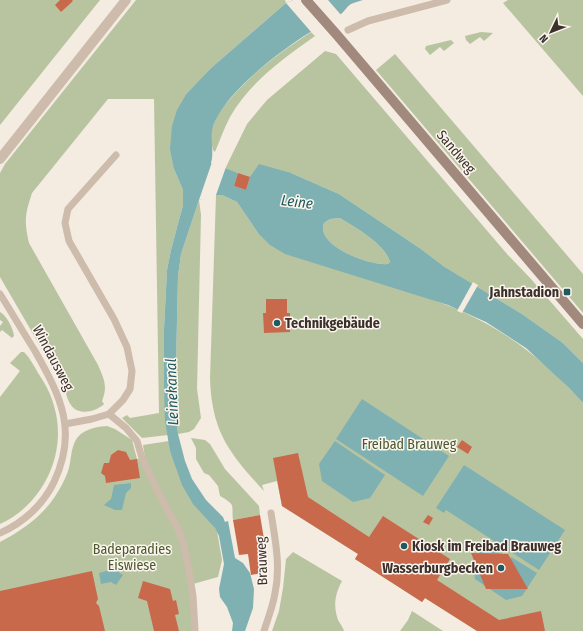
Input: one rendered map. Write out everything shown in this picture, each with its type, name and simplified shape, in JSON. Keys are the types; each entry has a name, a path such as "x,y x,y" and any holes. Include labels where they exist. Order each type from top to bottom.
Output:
{"street":[{"path":"0,159 126,0"},
{"name":"Sandweg","path":"306,0 583,324"}],"lane":[{"path":"348,30 368,21 447,0"},
{"path":"66,424 109,414 123,400 130,389 132,371 127,347 114,319 69,241 65,223 68,209 116,155"},
{"name":"Windausweg","path":"0,294 48,374 58,394 66,424 65,453 50,490 39,505 25,518 10,529 0,533"},
{"path":"109,414 126,428 137,442 161,498 178,529 184,546 188,565 195,631"},
{"name":"Brauweg","path":"264,631 276,592 278,567 277,548 271,513"}],"green space":[{"path":"0,0 100,0 0,125"},
{"path":"136,0 285,0 286,3 211,68 187,93 174,169 183,190 183,205 167,270 164,329 164,388 168,435 142,438 122,418 127,415 130,418 159,413 154,99 108,99 32,193 27,212 26,229 29,243 102,374 105,391 102,401 104,404 101,407 92,411 82,412 78,411 71,405 64,387 0,277 0,173 5,164"},
{"path":"508,0 583,0 583,96 503,3"},
{"path":"311,32 315,36 268,72 238,104 230,117 215,152 213,150 211,136 212,130 217,116 223,107 259,70"},
{"path":"481,32 493,33 484,41 480,37 470,44 466,40 465,36"},
{"path":"451,40 454,43 444,51 440,47 430,55 425,49 426,46"},
{"name":"Freibad Brauweg","path":"325,51 336,54 507,254 531,279 583,339 583,363 563,343 522,314 477,287 463,312 498,330 528,351 556,375 583,403 583,631 477,631 425,598 422,602 355,559 358,554 282,506 277,481 262,485 264,491 232,453 219,428 214,414 210,379 216,195 222,195 237,202 258,233 457,309 446,268 421,249 339,194 291,173 250,177 246,190 234,186 238,173 225,169 247,124 267,100"},
{"path":"395,54 583,274 583,313 376,70"},
{"path":"199,200 201,215 197,389 201,418 194,429 189,432 178,434 175,409 178,276 181,254"},
{"path":"340,218 376,243 387,255 390,262 388,264 380,264 369,262 346,253 336,247 323,231 324,223 330,219"},
{"path":"0,312 5,316 11,326 14,336 12,338 2,330 0,332 0,326 3,322 0,320"},
{"path":"21,352 24,352 30,359 49,393 58,423 58,441 55,458 49,475 40,490 29,504 16,515 0,524 0,397 20,371 10,363"},
{"name":"Badeparadies Eiswiese","path":"107,426 115,429 132,440 137,459 145,458 143,445 169,441 170,451 217,531 222,560 218,577 193,584 198,631 0,631 0,542 30,523 49,505 61,487 66,476 73,447 79,435 92,428"},
{"path":"191,438 205,440 210,444 225,469 259,506 260,515 233,520 231,504 220,496 218,486 209,475 204,473 196,459 196,448"},
{"path":"293,552 342,581 336,595 335,604 336,615 344,631 272,631 279,611 286,559"},
{"path":"412,611 443,631 400,631 408,620"}],"water":[{"path":"293,0 363,0 350,5 338,16 300,39 272,59 244,83 222,109 215,121 212,132 211,163 238,173 234,186 246,190 250,177 259,164 291,173 339,194 421,249 446,268 522,314 563,343 583,363 583,403 526,348 486,322 448,305 285,254 270,245 258,233 237,202 222,195 216,195 199,200 181,254 178,276 175,409 178,434 185,461 192,479 206,500 223,517 225,522 228,521 235,558 243,563 250,573 254,589 253,608 245,631 232,631 233,623 227,607 220,597 219,589 224,564 219,536 215,528 193,504 182,485 170,451 165,421 164,329 167,270 183,205 183,190 174,169 170,149 172,126 177,110 187,93 211,68 286,3","holes":["340,218 376,243 387,255 390,262 388,264 369,262 357,258 336,247 323,231 324,223 330,219"]},
{"path":"362,399 449,456 423,496 336,439"},
{"path":"335,441 385,475 370,498 353,502 322,481 319,464"},
{"path":"464,465 565,530 539,570 446,510 444,513 436,508"},
{"path":"131,483 131,488 126,493 122,510 115,510 104,505 111,499 114,485"},
{"name":"Wasserburgbecken","path":"485,543 510,559 511,557 537,573 522,596 506,600 475,579 473,563"},
{"path":"114,569 123,575 116,585 111,582 101,584 99,573"}],"pier":[{"path":"293,0 328,0 342,16 312,33 286,3"},
{"path":"212,162 226,167 216,197 199,200"},
{"path":"473,282 478,285 462,313 457,311"}],"building":[{"path":"60,0 73,1 61,12 55,5"},
{"path":"238,173 250,177 246,190 234,186"},
{"name":"Technikgebäude","path":"266,299 287,299 287,313 290,313 290,332 264,333 263,313 266,313"},
{"path":"462,440 472,447 468,454 457,447"},
{"path":"118,450 126,452 130,460 137,459 140,478 106,483 105,476 101,473 104,463 109,463 111,455"},
{"path":"298,453 308,497 369,537 383,516 450,559 437,580 499,620 541,611 545,631 477,631 425,598 422,602 355,559 358,554 282,506 273,458"},
{"path":"260,515 266,551 263,551 267,572 251,575 248,554 239,555 233,520"},
{"path":"428,515 433,518 429,525 423,522"},
{"name":"Wasserburgbecken","path":"471,553 508,554 528,589 486,589"},
{"path":"92,571 98,599 96,603 99,606 105,631 0,631 0,591"},
{"path":"143,581 170,589 173,601 176,600 179,614 175,615 179,631 154,631 147,601 138,598"}],"place":[{"name":"Jahnstadion","path":"567,292"},
{"name":"Technikgebäude","path":"277,323"},
{"name":"Kiosk im Freibad Brauweg","path":"404,546"},
{"name":"Wasserburgbecken","path":"501,568"}],"water label":[{"name":"Leine","path":"297,202"},
{"name":"Leinekanal","path":"172,392"}]}
